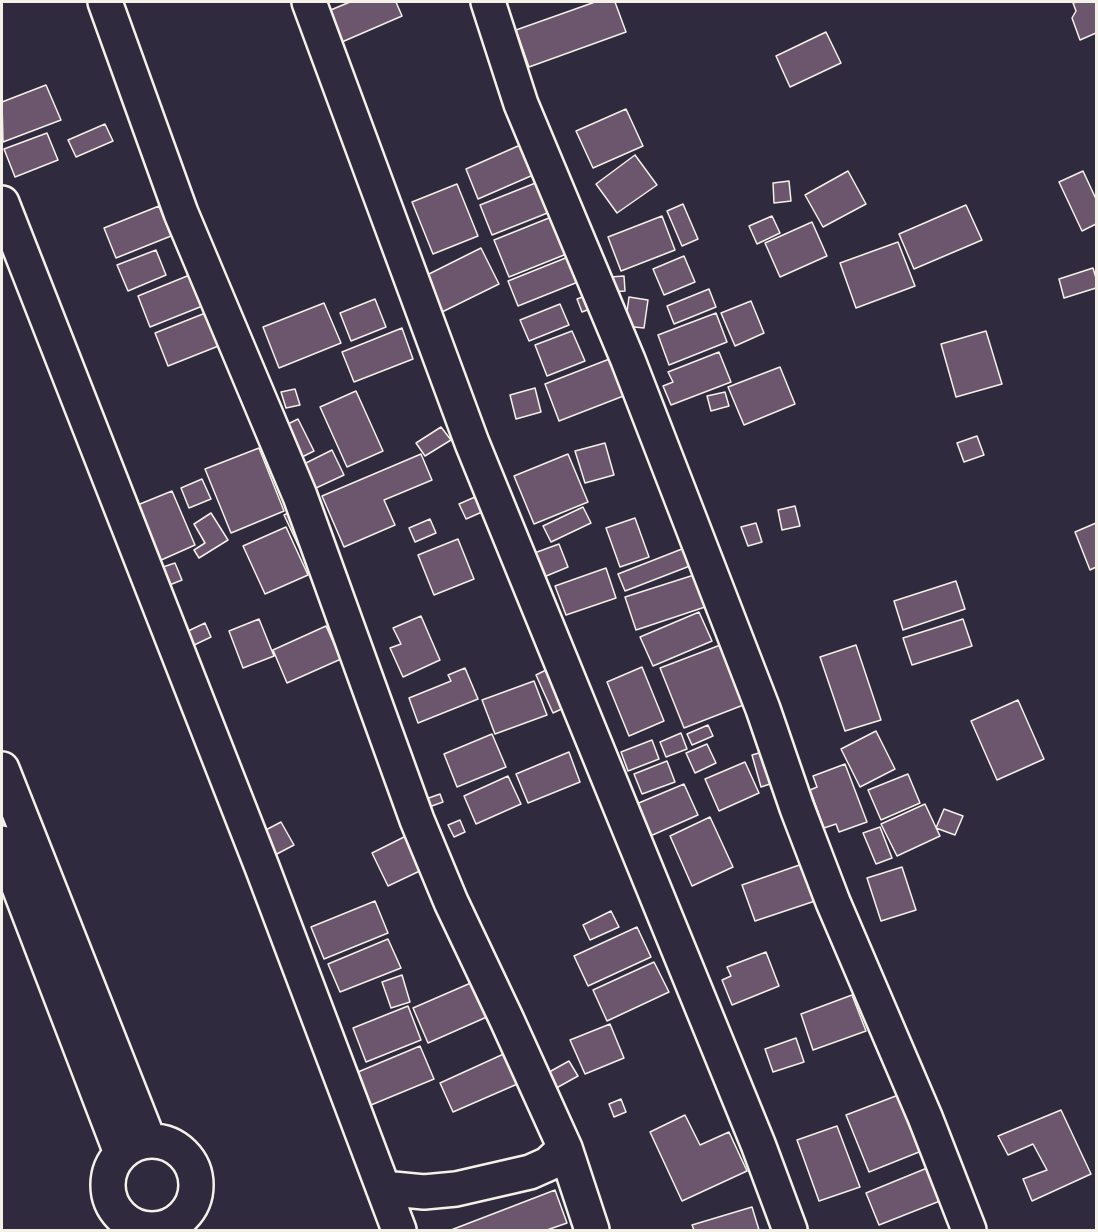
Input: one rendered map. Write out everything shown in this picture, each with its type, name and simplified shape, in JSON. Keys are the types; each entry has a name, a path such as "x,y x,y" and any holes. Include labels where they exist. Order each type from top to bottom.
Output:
{"street":[{"path":"105,2 181,213 300,496 417,820 451,902 565,1148 592,1230"},
{"path":"309,2 472,442 758,1144 790,1230"},
{"path":"488,2 521,104 628,360 763,709 833,902 969,1230"},
{"path":"2,203 262,867 399,1230"},
{"path":"2,769 135,1147"},
{"path":"2,843 135,1147"},
{"path":"172,1146 189,1161 194,1172 194,1195 190,1206 166,1227 140,1227 130,1222 120,1216 109,1196 109,1173 135,1147 172,1146"},
{"path":"383,1188 424,1192 456,1189 530,1172 548,1164 565,1148"}],"building":[{"path":"350,2 396,2 402,16 335,45 321,14"},
{"path":"595,2 615,2 626,32 529,67 516,30"},
{"path":"1096,2 1096,33 1080,40 1072,18 1076,11 1073,3"},
{"path":"826,32 841,63 790,87 776,56"},
{"path":"46,85 61,120 3,142 2,102"},
{"path":"626,109 643,146 593,168 576,131"},
{"path":"105,124 113,141 76,157 68,140"},
{"path":"47,133 58,160 15,177 4,149"},
{"path":"527,142 540,172 478,199 466,169"},
{"path":"635,155 657,185 617,213 596,184"},
{"path":"848,171 866,204 823,227 805,195"},
{"path":"1083,171 1096,199 1096,224 1082,231 1059,182"},
{"path":"543,180 555,210 492,235 480,205"},
{"path":"789,181 791,201 774,203 773,183"},
{"path":"457,184 478,236 433,254 412,202"},
{"path":"683,204 698,239 682,246 667,211"},
{"path":"966,205 982,240 914,269 899,234"},
{"path":"159,206 171,236 116,258 104,228"},
{"path":"554,216 569,253 509,277 494,240"},
{"path":"662,216 675,250 621,271 608,237"},
{"path":"772,216 780,233 757,244 749,226"},
{"path":"812,222 827,256 780,277 765,243"},
{"path":"898,242 915,286 856,308 840,263"},
{"path":"481,248 499,284 440,313 423,277"},
{"path":"156,250 166,275 128,291 117,265"},
{"path":"684,256 695,282 664,295 653,269"},
{"path":"568,257 578,282 518,306 508,281"},
{"path":"1093,268 1096,288 1064,298 1059,279"},
{"path":"197,272 210,303 150,327 138,296"},
{"path":"624,276 625,291 612,292 610,277"},
{"path":"709,289 716,307 674,324 667,306"},
{"path":"593,293 598,306 582,312 577,299"},
{"path":"629,297 648,300 644,328 625,326"},
{"path":"375,299 386,327 351,341 340,313"},
{"path":"751,301 764,333 735,346 721,313"},
{"path":"324,303 341,343 279,368 263,327"},
{"path":"560,304 569,325 529,341 520,320"},
{"path":"213,310 226,343 168,366 155,333"},
{"path":"716,313 727,342 669,365 658,335"},
{"path":"402,328 413,359 354,382 342,352"},
{"path":"572,331 585,361 547,376 535,345"},
{"path":"986,331 1002,384 956,397 941,344"},
{"path":"719,352 731,382 671,405 663,386 673,382 668,372"},
{"path":"612,358 626,395 559,421 545,384"},
{"path":"780,367 795,404 744,425 728,387"},
{"path":"535,388 541,412 516,419 510,395"},
{"path":"295,389 300,405 286,408 281,392"},
{"path":"356,391 383,451 347,467 320,407"},
{"path":"725,392 729,406 711,411 707,396"},
{"path":"298,419 314,451 298,459 282,427"},
{"path":"441,427 451,440 425,456 416,443"},
{"path":"977,436 984,455 964,462 957,443"},
{"path":"605,443 614,475 585,483 575,451"},
{"path":"259,448 284,511 231,533 205,469"},
{"path":"332,450 344,475 316,488 304,464"},
{"path":"421,454 432,480 384,500 395,525 344,547 322,496"},
{"path":"568,454 588,502 534,524 514,476"},
{"path":"202,479 211,499 189,508 181,488"},
{"path":"172,491 195,545 159,561 135,506"},
{"path":"475,497 482,512 466,519 459,504"},
{"path":"795,506 800,526 782,530 778,510"},
{"path":"583,507 591,523 551,542 543,526"},
{"path":"295,510 310,542 299,547 284,515"},
{"path":"211,513 228,540 199,558 194,550 205,543 194,524"},
{"path":"635,518 649,557 620,567 606,528"},
{"path":"430,519 436,533 415,542 409,528"},
{"path":"756,523 762,542 748,546 741,527"},
{"path":"1096,523 1096,567 1090,570 1075,532"},
{"path":"286,527 308,575 265,594 243,546"},
{"path":"458,539 474,579 434,595 418,555"},
{"path":"559,544 568,567 539,579 529,555"},
{"path":"687,547 695,564 625,591 618,574"},
{"path":"175,563 182,580 167,586 160,568"},
{"path":"606,568 616,598 566,615 555,586"},
{"path":"697,574 708,606 636,630 625,597"},
{"path":"956,581 965,609 903,630 894,601"},
{"path":"699,612 712,641 653,666 640,637"},
{"path":"421,616 440,660 403,677 390,648 401,644 393,628"},
{"path":"259,619 274,656 243,668 229,631"},
{"path":"963,619 972,646 912,665 903,638"},
{"path":"205,623 211,637 192,646 186,632"},
{"path":"326,626 341,659 287,683 273,650"},
{"path":"723,644 746,704 684,728 660,668"},
{"path":"856,645 881,720 845,731 820,657"},
{"path":"552,667 570,705 553,713 536,675"},
{"path":"642,667 664,721 629,736 607,682"},
{"path":"465,668 478,699 418,723 409,698 451,681 448,675"},
{"path":"534,681 547,715 495,734 482,700"},
{"path":"1018,700 1044,759 997,780 971,721"},
{"path":"708,725 713,736 692,745 687,734"},
{"path":"876,731 895,769 860,787 841,749"},
{"path":"681,733 687,749 666,757 660,742"},
{"path":"492,734 506,767 457,787 444,754"},
{"path":"652,740 659,759 628,771 621,752"},
{"path":"707,744 716,763 695,773 686,753"},
{"path":"773,749 782,780 761,787 752,755"},
{"path":"569,752 580,782 528,803 516,774"},
{"path":"667,761 675,782 642,794 634,774"},
{"path":"745,762 759,793 719,811 705,779"},
{"path":"845,764 867,822 839,832 836,824 824,828 810,790 817,787 813,776"},
{"path":"908,774 920,803 881,820 868,790"},
{"path":"508,776 521,804 476,824 464,796"},
{"path":"684,784 698,815 648,837 634,805"},
{"path":"440,794 443,802 429,807 426,799"},
{"path":"925,804 940,836 897,856 881,824"},
{"path":"944,809 963,816 955,835 936,828"},
{"path":"710,817 733,867 692,886 670,836"},
{"path":"460,820 465,832 454,837 448,825"},
{"path":"281,822 294,845 273,856 260,833"},
{"path":"880,827 892,858 876,864 863,833"},
{"path":"408,835 424,869 388,886 372,853"},
{"path":"808,862 821,899 755,921 742,885"},
{"path":"902,867 916,910 881,921 867,878"},
{"path":"375,901 388,933 324,959 311,927"},
{"path":"611,911 619,927 590,940 583,925"},
{"path":"637,927 651,957 588,986 574,956"},
{"path":"388,939 401,968 340,992 328,964"},
{"path":"766,952 779,986 732,1005 722,980 731,976 727,967"},
{"path":"654,962 669,992 607,1021 593,990"},
{"path":"402,975 410,1002 391,1008 382,982"},
{"path":"473,982 489,1016 428,1043 413,1008"},
{"path":"852,995 866,1031 813,1050 801,1014"},
{"path":"408,1006 421,1040 366,1062 353,1028"},
{"path":"610,1024 624,1058 585,1074 570,1040"},
{"path":"796,1038 804,1062 773,1072 765,1049"},
{"path":"420,1046 434,1079 371,1105 358,1072"},
{"path":"508,1052 522,1082 453,1112 440,1083"},
{"path":"569,1061 578,1076 551,1091 542,1076"},
{"path":"901,1094 924,1150 869,1172 846,1115"},
{"path":"621,1099 626,1112 614,1117 609,1104"},
{"path":"1061,1110 1091,1174 1032,1201 1023,1179 1047,1170 1033,1144 1008,1155 998,1136"},
{"path":"685,1115 700,1145 729,1132 747,1171 682,1201 650,1132"},
{"path":"837,1126 860,1187 819,1201 797,1140"},
{"path":"932,1166 945,1199 879,1225 866,1193"},
{"path":"555,1190 567,1223 547,1230 451,1230"},
{"path":"752,1207 759,1230 694,1230 692,1225"}]}
